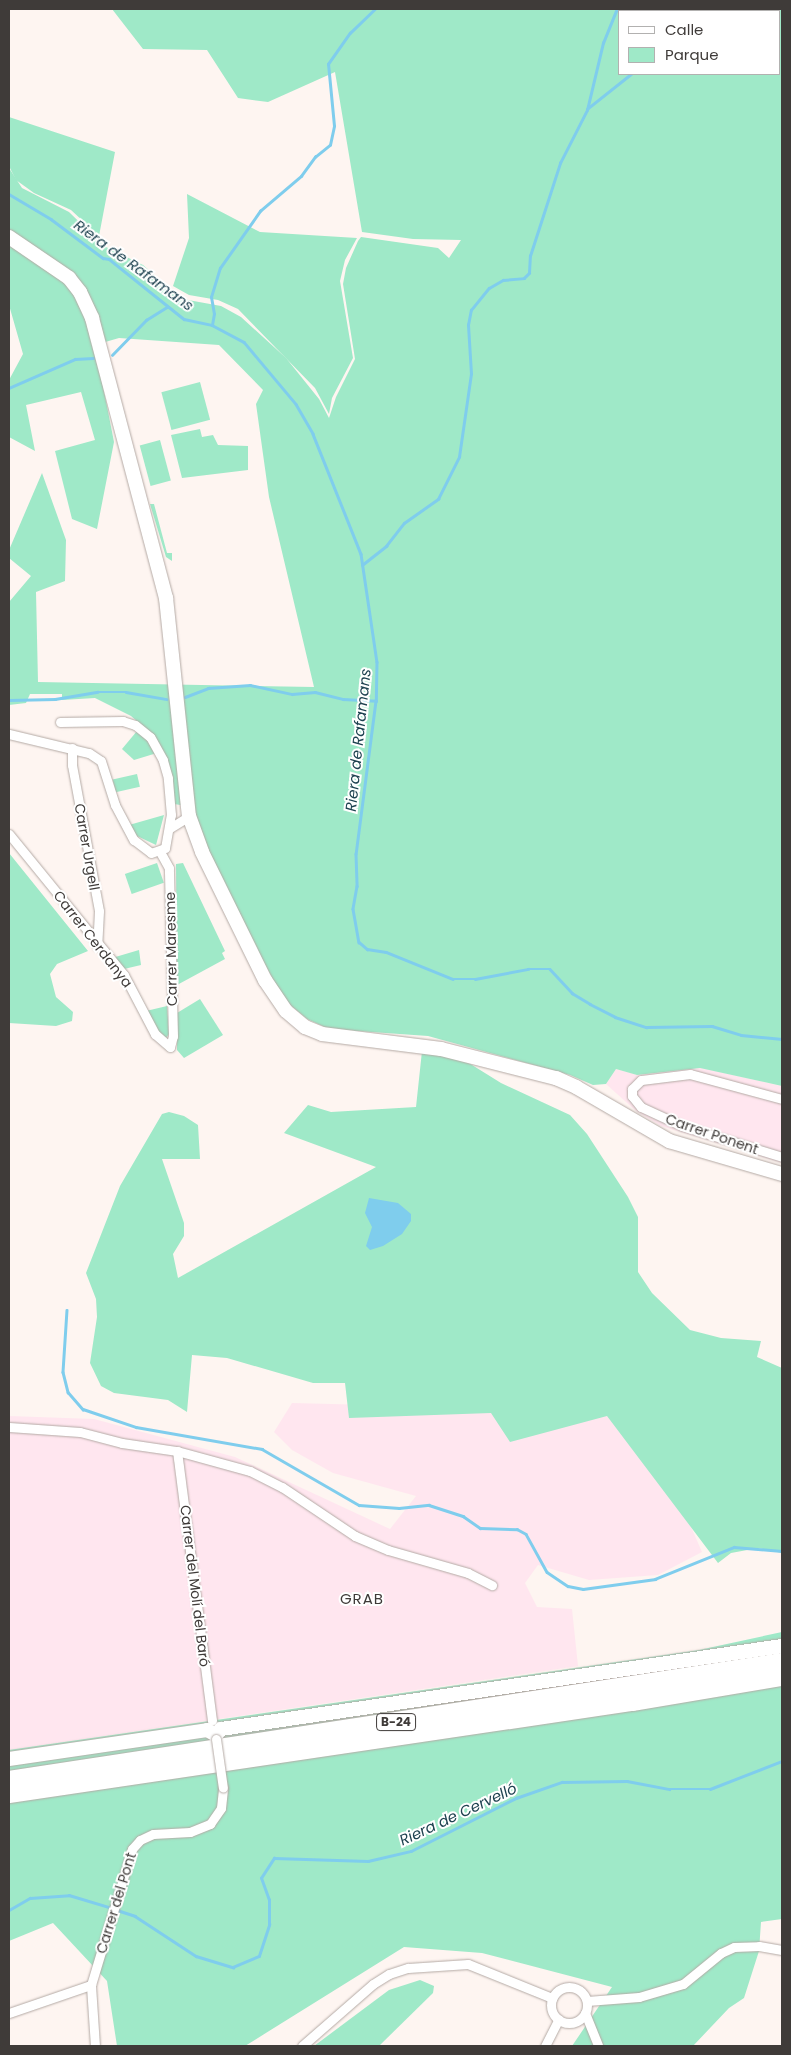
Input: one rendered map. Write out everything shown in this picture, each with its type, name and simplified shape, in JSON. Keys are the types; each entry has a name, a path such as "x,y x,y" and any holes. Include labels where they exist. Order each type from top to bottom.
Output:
{"highway":[{"name":"B-24","path":"9,1780 782,1662"},
{"name":"B-24","path":"9,1794 632,1702 782,1677"},
{"path":"9,1806 102,1779"}],"main road":[{"path":"9,237 69,278 84,299 94,324 166,598 188,811 202,852 265,980 286,1011 305,1027 342,1037 441,1049 556,1078 576,1087 669,1141 782,1174"},
{"path":"9,1759 214,1731 782,1646"}],"street":[{"path":"9,734 89,752 101,761 126,829 147,851 160,852 165,848 170,828 170,811 163,760 155,743 143,730 123,721 60,722"},
{"name":"Carrer Urgell","path":"72,748 72,765 99,911 98,946"},
{"path":"170,811 188,811"},
{"path":"170,828 188,811"},
{"name":"Carrer Cerdanya","path":"9,834 130,984 155,1034 170,1047"},
{"name":"Carrer Maresme","path":"160,852 169,868 173,1027 170,1047"},
{"name":"Carrer Ponent","path":"782,1099 690,1074 641,1080 632,1089 632,1096 641,1107 682,1126 782,1157"},
{"path":"9,1427 62,1429 177,1451 263,1476 355,1536 388,1550 468,1573 492,1585"},
{"name":"Carrer del Molí del Baró","path":"177,1451 214,1731"},
{"name":"Carrer del Pont","path":"95,2046 91,1985 125,1868 134,1845 144,1838 167,1831 197,1830 210,1824 222,1808 223,1788 214,1731"},
{"path":"587,2001 639,1998 683,1984 721,1953 734,1947 759,1946 782,1950"},
{"path":"302,2046 373,1984 389,1974 408,1968 468,1964 552,1998"},
{"path":"9,2013 91,1985"},
{"path":"585,2013 576,2021 559,2019 552,2010 552,1998 559,1989 570,1986 581,1991 587,2001 585,2013 598,2046"},
{"path":"545,2046 559,2019"}],"shaded area":[{"path":"698,1067 782,1086 782,1163 661,1126 636,1111 606,1084 616,1069 638,1075"},
{"path":"292,1403 615,1411 678,1497 702,1552 658,1575 589,1580 538,1565 525,1583 537,1607 572,1609 578,1666 9,1750 9,1416 94,1419 235,1457 390,1529 416,1496 333,1473 292,1450 274,1432"}],"green space":[{"path":"112,9 782,9 782,1086 700,1068 637,1075 616,1069 606,1084 593,1085 570,1075 428,1036 329,1029 307,1019 284,1000 221,882 187,806 174,804 170,769 152,734 131,716 95,698 62,700 62,694 30,694 26,703 9,705 9,602 31,576 9,558 9,550 42,473 66,540 65,581 36,592 38,682 314,687 269,497 256,404 263,390 219,345 119,338 95,345 114,442 97,529 72,519 55,451 95,440 81,392 26,405 35,451 9,437 9,380 23,354 9,305 9,168 22,188 69,212 104,246 143,265 170,289 188,300 221,306 241,317 286,358 319,399 329,418 336,397 355,359 343,284 346,268 358,241 361,237 438,248 449,258 461,240 413,239 362,232 335,72 268,102 238,98 207,50 143,49"},
{"path":"9,117 115,152 99,236 71,210 34,193 16,180 9,166"},
{"path":"187,194 260,232 357,238 345,260 340,281 353,358 332,398 329,414 315,388 238,309 218,300 189,295 173,286 189,238"},
{"path":"200,382 210,420 171,430 161,392"},
{"path":"200,429 202,437 213,435 218,445 248,446 248,470 182,478 171,435"},
{"path":"160,440 171,481 151,486 140,445"},
{"path":"150,504 154,504 167,553 172,553 172,561 166,557"},
{"path":"137,731 143,734 157,753 134,760 122,749"},
{"path":"137,774 140,787 116,792 113,780"},
{"path":"164,815 156,845 137,836 129,825"},
{"path":"9,853 88,951 57,964 50,974 56,997 73,1012 72,1021 56,1026 9,1023"},
{"path":"157,863 164,883 132,894 125,874"},
{"path":"183,863 225,951 222,953 225,959 177,985 176,864"},
{"path":"139,950 141,965 124,969 112,958"},
{"path":"200,999 223,1035 184,1058 177,1050 177,1013"},
{"path":"167,1006 169,1034 166,1038 158,1032 146,1011"},
{"path":"422,1051 464,1060 501,1083 570,1115 587,1134 628,1197 638,1217 638,1272 652,1293 690,1330 721,1338 761,1341 757,1357 782,1368 782,1553 758,1548 731,1553 718,1563 607,1416 510,1442 491,1413 349,1418 345,1383 313,1383 227,1358 192,1355 187,1412 168,1400 114,1393 101,1386 90,1363 97,1317 96,1299 86,1273 120,1186 162,1114 169,1112 184,1116 198,1125 200,1159 162,1159 184,1223 184,1236 173,1254 178,1278 376,1167 284,1133 308,1105 331,1112 416,1107"},
{"path":"782,1632 782,1919 761,1922 759,1951 744,1998 729,2008 693,2046 572,2046 612,1987 482,1953 404,1947 245,2046 117,2046 107,1981 53,1923 9,1941 9,1750 699,1650"},
{"path":"420,1980 434,1986 433,1993 379,2046 314,2046 389,1990"}],"water":[{"path":"369,1198 398,1203 411,1214 411,1221 402,1234 383,1246 370,1250 366,1246 372,1227 365,1213"}],"waterway":[{"path":"212,325 214,314 211,297 220,268 260,211 301,176 315,157 330,145 334,126 328,64 350,33 375,9"},
{"path":"362,565 386,546 404,523 438,499 459,457 471,374 468,325 471,310 489,288 503,280 524,278 529,273 530,256 560,163 587,110 603,43 617,9"},
{"path":"587,109 630,75"},
{"name":"Riera de Rafamans","path":"9,194 51,219 103,258 109,259 184,319 212,325 244,342 296,404 313,434 361,554 377,662 376,701 356,854 357,886 353,909 359,942 367,949 386,952 453,979 475,979 528,969 550,969 572,993 590,1004 615,1017 646,1027 712,1026 741,1035 782,1039"},
{"path":"112,355 146,320 167,307"},
{"path":"9,388 75,359 93,358"},
{"path":"185,697 208,688 250,685 292,694 315,692 343,699 376,701"},
{"path":"9,700 55,699 97,692 126,692 166,699"},
{"path":"67,1310 63,1372 68,1392 83,1409 136,1427 262,1449 359,1505 399,1508 429,1505 463,1516 480,1528 517,1529 526,1534 547,1572 568,1586 583,1589 655,1579 734,1547 782,1551"},
{"name":"Riera de Cervelló","path":"117,1910 135,1916 196,1956 233,1967 259,1956 269,1925 269,1900 261,1878 274,1858 368,1861 411,1851 516,1798 562,1782 627,1781 669,1789 710,1789 782,1761"},
{"name":"Riera de Cervelló","path":"9,1910 30,1898 69,1895 112,1908"}],"district":[{"name":"GRAB","path":"362,1599"}]}
